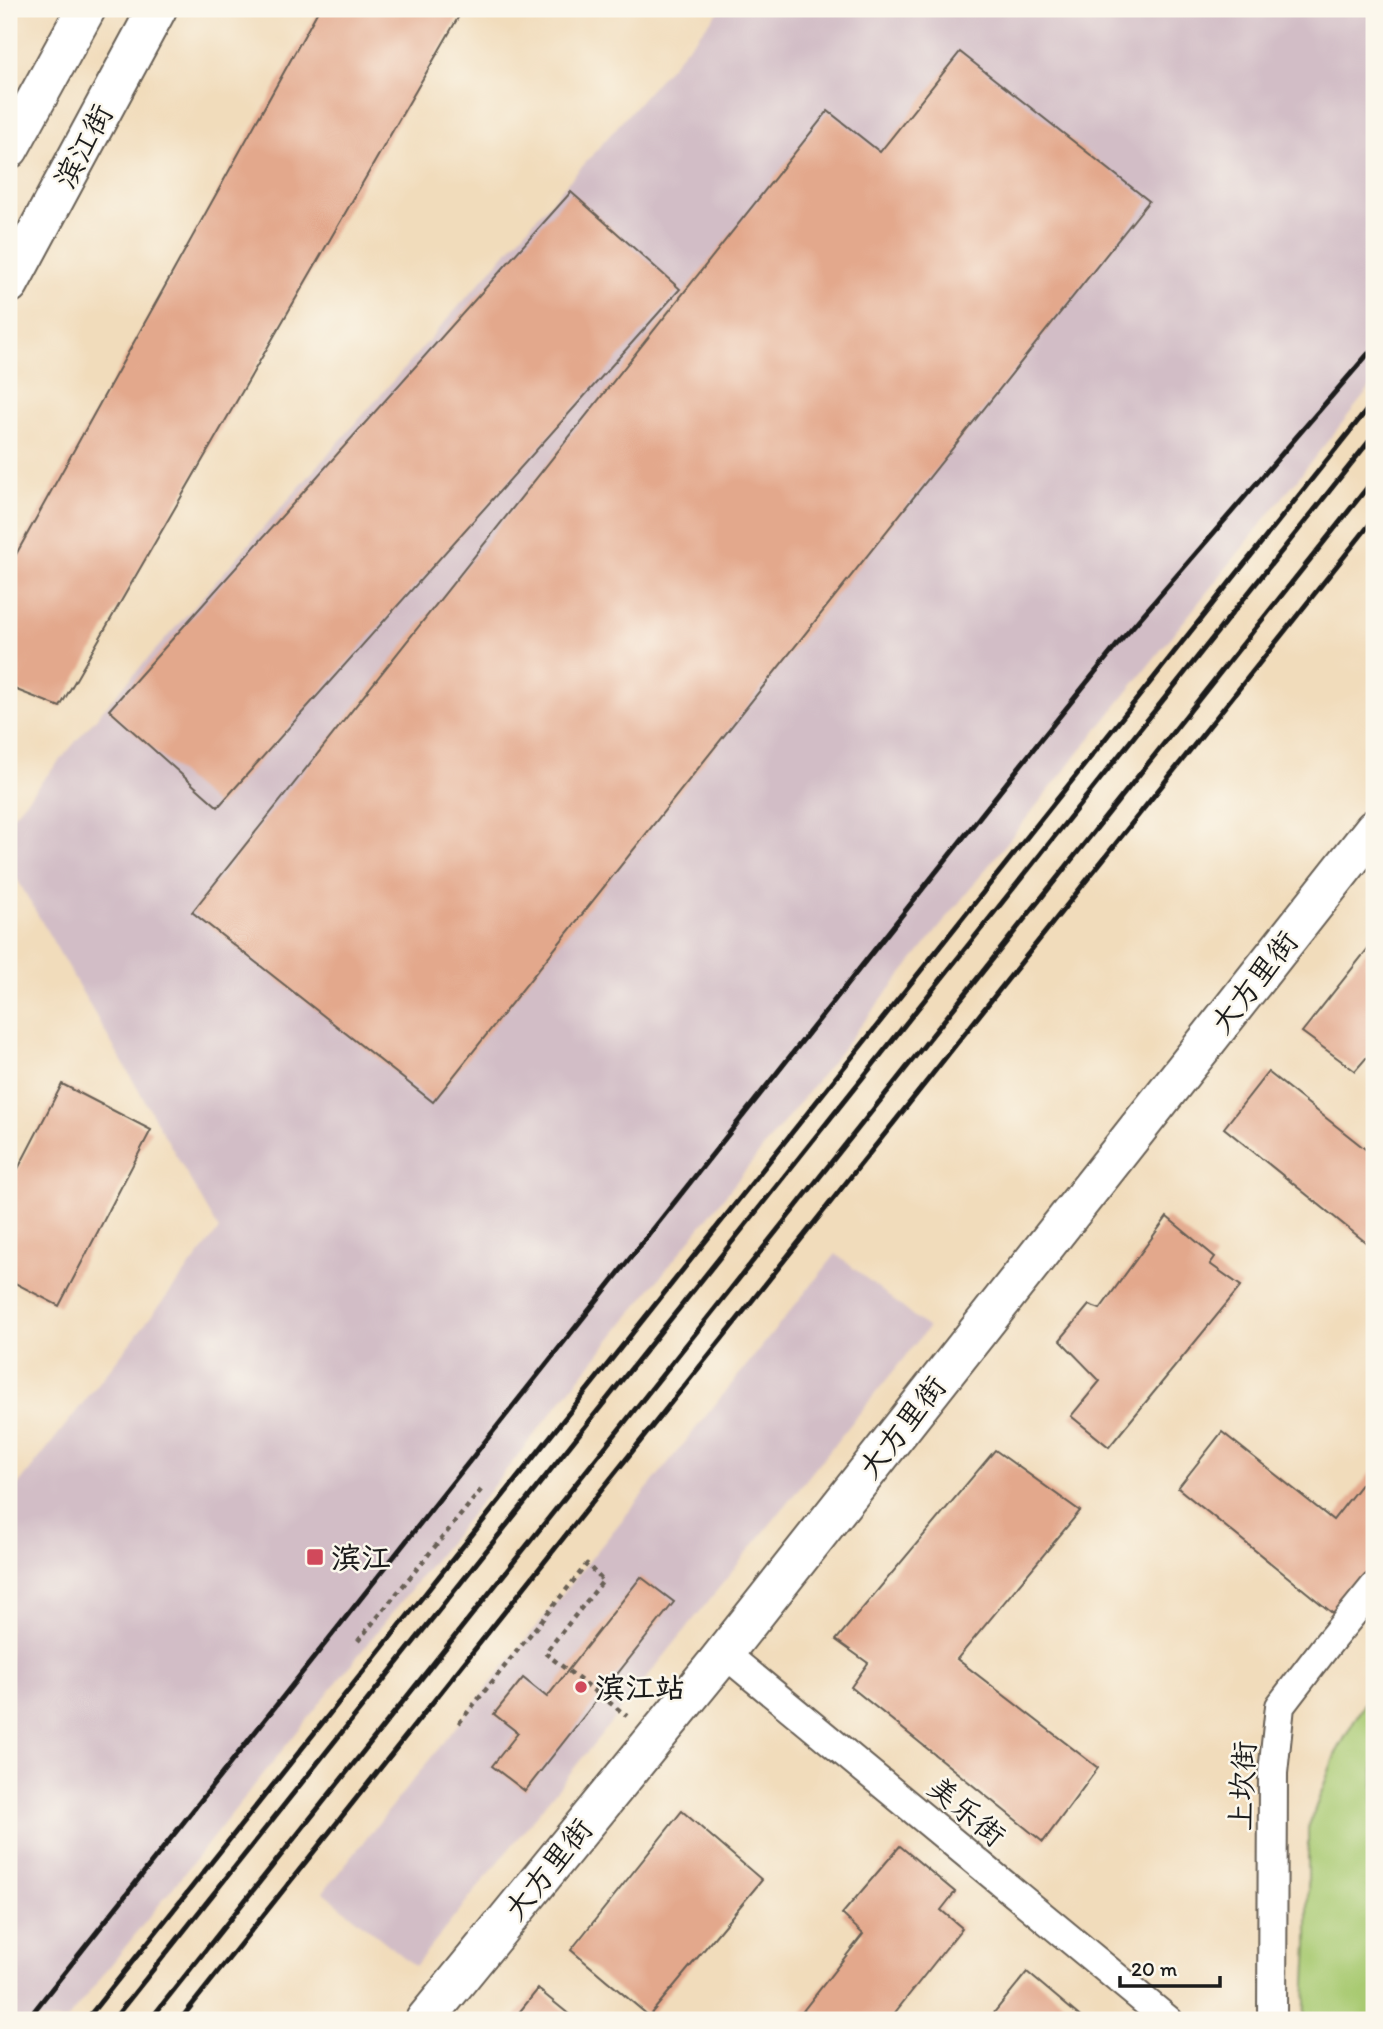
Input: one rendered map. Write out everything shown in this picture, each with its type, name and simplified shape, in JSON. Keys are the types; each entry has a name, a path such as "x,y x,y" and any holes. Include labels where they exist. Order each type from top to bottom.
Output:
{"main road":[{"path":"9,149 86,9"},
{"name":"滨江街","path":"9,284 157,9"},
{"name":"大方里街","path":"453,2020 730,1658 1374,829"},
{"name":"大方里街","path":"425,2020 730,1658 1374,866"}],"street":[{"name":"上坎街","path":"1272,2020 1273,1773 1280,1706 1374,1587"},
{"name":"美乐街","path":"730,1658 1168,2020"}],"path":[{"path":"358,1641 481,1490"},
{"path":"459,1723 587,1564 603,1581 545,1653 628,1718 636,1707"}],"shaded area":[{"path":"721,9 1374,9 1374,383 67,2020 9,2020 9,1497 219,1230 9,865 9,820 101,712"},
{"name":"滨江站","path":"836,1254 928,1328 415,1966 323,1892"}],"green space":[{"path":"1374,1686 1374,2020 1304,2020 1308,1944 1308,1828 1335,1755"}],"building":[{"path":"319,9 463,9 60,707 9,687 9,567"},
{"path":"960,52 1149,201 433,1102 192,912 828,111 880,152"},
{"path":"571,192 680,289 218,807 109,710"},
{"path":"1374,941 1374,1049 1355,1071 1302,1032"},
{"path":"1268,1072 1374,1156 1374,1249 1224,1128"},
{"path":"62,1084 151,1130 59,1306 9,1280 9,1186"},
{"path":"1167,1217 1215,1257 1210,1264 1241,1286 1109,1447 1071,1416 1100,1381 1060,1340 1089,1305 1100,1309"},
{"path":"1222,1432 1333,1520 1374,1468 1374,1578 1341,1620 1178,1488"},
{"path":"995,1450 1080,1511 957,1659 1098,1768 1043,1842 851,1687 868,1663 836,1640"},
{"name":"滨江站","path":"641,1577 674,1602 525,1791 492,1766 518,1733 494,1714 523,1678 547,1697"},
{"path":"682,1811 762,1880 649,2016 571,1950"},
{"path":"900,1846 955,1892 941,1910 962,1928 889,2020 796,2020 863,1934 842,1914"},
{"path":"1027,1972 1084,2020 988,2020"},
{"path":"538,1989 576,2020 513,2020"}],"railway":[{"path":"27,2020 1117,645 1374,347"},
{"path":"86,2020 1374,401"},
{"path":"113,2020 1374,435"},
{"path":"150,2020 1374,479"},
{"path":"180,2020 1374,519"}],"place":[{"name":"滨江","path":"315,1557"},
{"name":"滨江站","path":"581,1687"}]}
